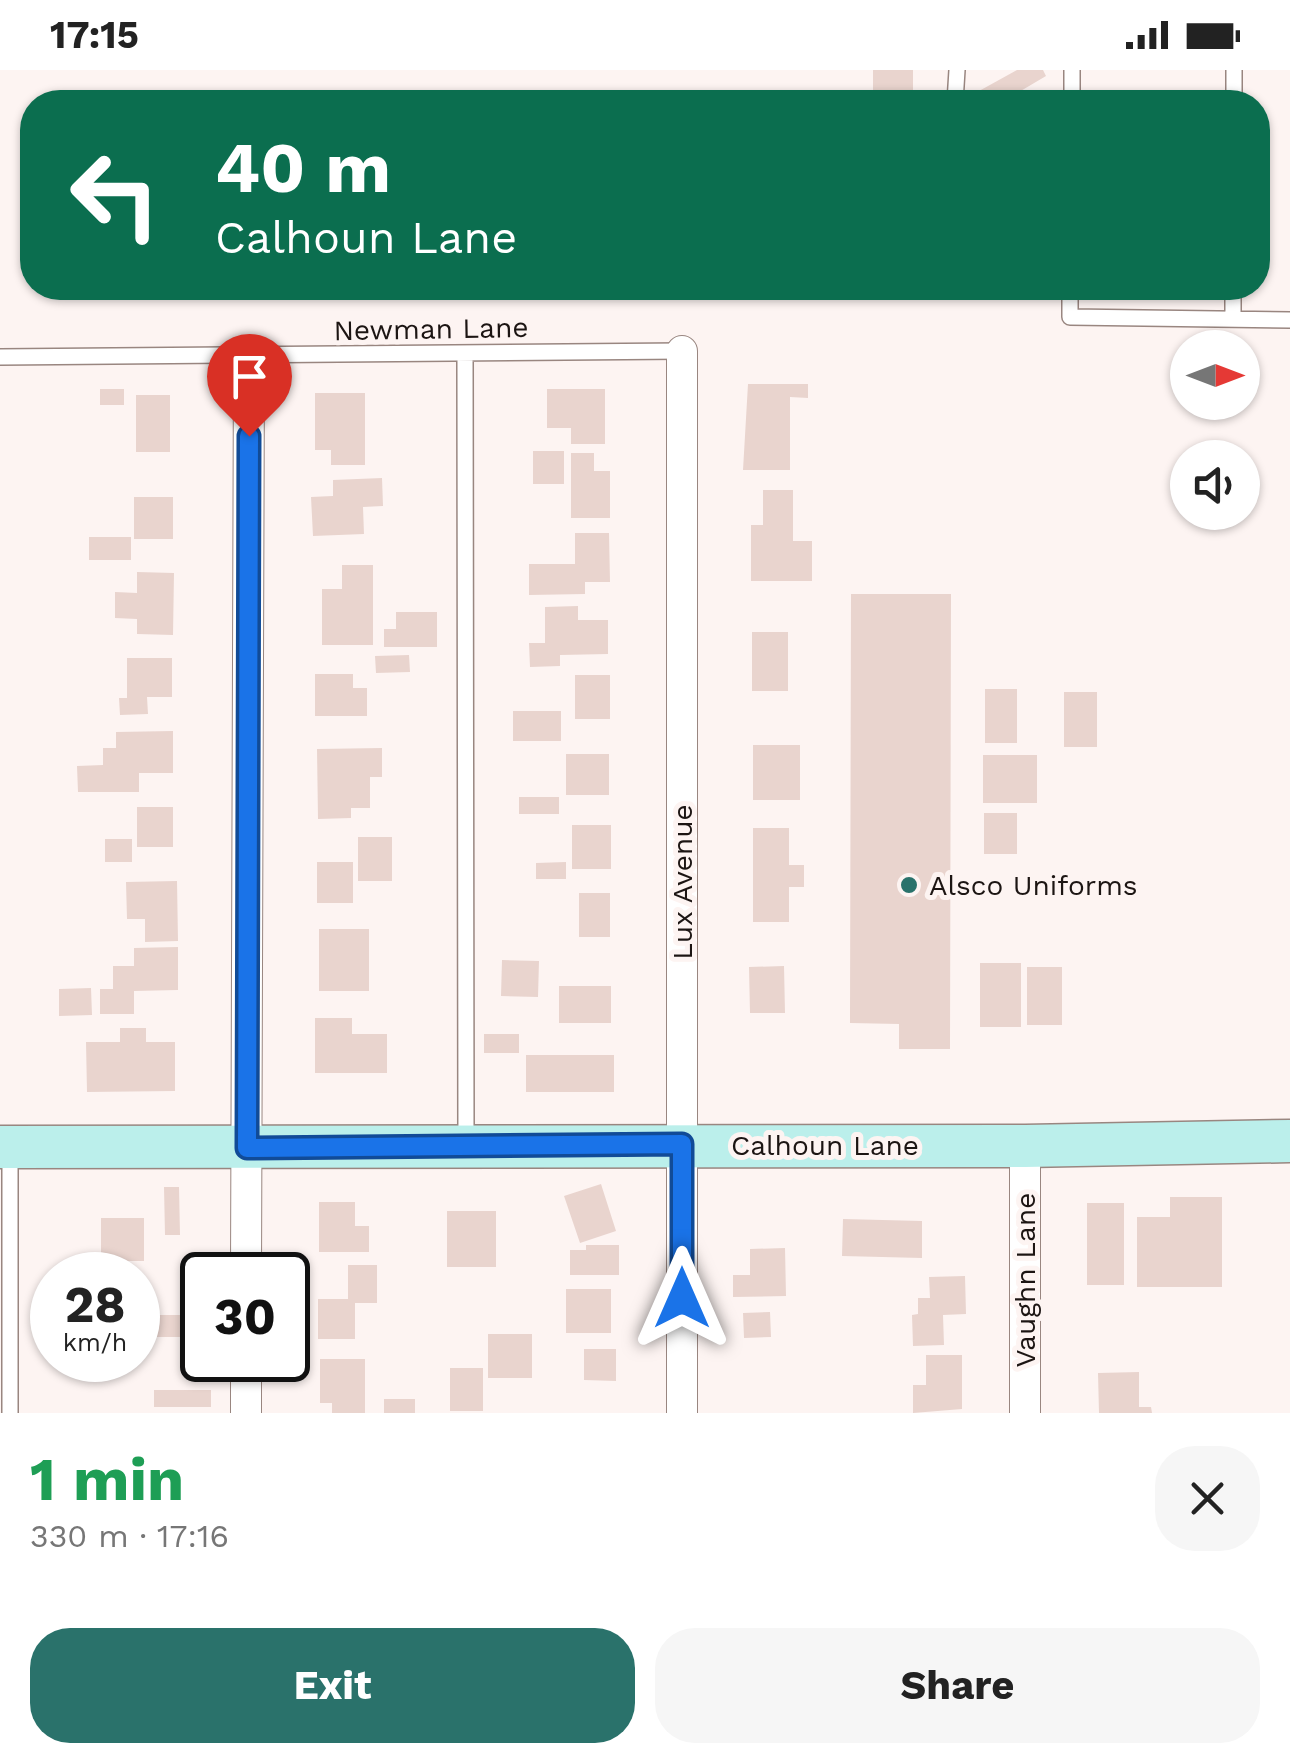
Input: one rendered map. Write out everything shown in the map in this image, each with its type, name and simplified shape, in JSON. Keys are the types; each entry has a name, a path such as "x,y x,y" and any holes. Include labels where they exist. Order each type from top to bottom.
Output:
{"street":[{"name":"Lux Avenue","path":"682,351 682,1413"},
{"path":"246,1252 250,356"},
{"name":"Calhoun Lane","path":"5,1147 1025,1146 1290,1141"},
{"name":"Vaughn Lane","path":"1025,1146 1025,1413"},
{"path":"246,1382 246,1413"}],"lane":[{"path":"1070,300 1070,317 1290,320"},
{"path":"1233,300 1233,320"},
{"name":"Newman Lane","path":"0,357 682,351"},
{"path":"465,354 466,1146"},
{"path":"5,1147 10,1413"}],"building":[{"path":"873,70 913,70 913,90 873,90"},
{"path":"1017,70 1043,70 1046,76 1022,90 981,90"},
{"path":"748,384 808,384 808,398 790,397 790,470 743,470"},
{"path":"100,389 124,389 124,405 100,405"},
{"path":"547,389 605,389 605,444 571,444 571,428 547,428"},
{"path":"315,393 365,393 365,465 331,465 331,450 315,450"},
{"path":"136,395 170,395 170,452 136,452"},
{"path":"533,451 564,451 564,484 533,484"},
{"path":"571,453 594,453 594,471 610,471 610,518 571,518"},
{"path":"382,478 383,506 363,507 364,534 313,536 311,497 333,496 333,480"},
{"path":"763,490 793,490 793,541 812,541 812,581 751,581 751,525 763,525"},
{"path":"134,497 173,497 173,539 134,539"},
{"path":"575,533 609,533 610,582 585,582 585,594 529,595 529,564 575,564"},
{"path":"89,537 131,537 131,560 89,560"},
{"path":"342,565 373,565 373,645 322,645 322,589 342,589"},
{"path":"137,572 174,573 173,635 137,634 137,619 115,618 115,592 137,593"},
{"path":"851,594 951,594 950,1049 899,1049 899,1024 850,1023"},
{"path":"578,606 578,620 608,620 608,654 560,655 560,666 530,667 529,643 545,643 545,607"},
{"path":"396,612 437,612 437,647 384,647 384,629 396,629"},
{"path":"752,632 788,632 788,691 752,691"},
{"path":"409,655 410,672 376,673 375,656"},
{"path":"127,658 172,658 172,697 147,697 148,714 120,715 119,698 127,698"},
{"path":"315,674 353,674 353,688 367,688 367,716 315,716"},
{"path":"575,675 610,675 610,719 575,719"},
{"path":"985,689 1017,689 1017,743 985,743"},
{"path":"1064,692 1097,692 1097,747 1064,747"},
{"path":"513,711 561,711 561,741 513,741"},
{"path":"173,731 173,773 139,773 139,792 78,792 77,766 103,765 103,748 116,748 116,732"},
{"path":"753,745 800,745 800,800 753,800"},
{"path":"382,748 382,777 370,777 370,808 351,808 351,818 318,819 317,749"},
{"path":"566,754 609,754 609,795 566,795"},
{"path":"983,755 1037,755 1037,803 983,803"},
{"path":"519,797 559,797 559,814 519,814"},
{"path":"137,807 173,807 173,847 137,847"},
{"path":"984,813 1017,813 1017,854 984,854"},
{"path":"572,825 611,825 611,869 572,869"},
{"path":"753,828 789,828 789,865 804,865 804,887 789,887 789,922 753,922"},
{"path":"358,837 392,837 392,881 358,881"},
{"path":"105,839 132,839 132,862 105,862"},
{"path":"317,862 353,862 353,903 317,903"},
{"path":"566,862 566,879 536,879 536,863"},
{"path":"177,881 178,941 145,942 145,919 127,919 126,882"},
{"path":"579,893 610,893 610,937 579,937"},
{"path":"319,929 369,929 369,991 319,991"},
{"path":"178,947 178,990 134,991 134,1014 100,1014 100,989 113,989 113,966 134,966 134,948"},
{"path":"502,960 539,961 538,997 501,996"},
{"path":"980,963 1021,963 1021,1027 980,1027"},
{"path":"784,966 785,1013 750,1013 749,967"},
{"path":"1027,967 1062,967 1062,1025 1027,1025"},
{"path":"559,986 611,986 611,1023 559,1023"},
{"path":"91,988 92,1015 59,1016 59,989"},
{"path":"315,1018 352,1018 352,1034 387,1034 387,1073 315,1073"},
{"path":"120,1028 146,1028 146,1042 175,1042 175,1091 87,1092 86,1042 120,1042"},
{"path":"484,1034 519,1034 519,1053 484,1053"},
{"path":"526,1055 614,1055 614,1092 526,1092"},
{"path":"601,1184 616,1231 580,1243 564,1196"},
{"path":"164,1187 179,1187 180,1235 165,1235"},
{"path":"1170,1197 1222,1197 1222,1287 1137,1287 1137,1217 1170,1217"},
{"path":"319,1202 355,1202 355,1226 369,1226 369,1252 319,1252"},
{"path":"1087,1203 1124,1203 1124,1285 1087,1285"},
{"path":"447,1211 496,1211 496,1267 447,1267"},
{"path":"101,1218 144,1218 144,1252 101,1252"},
{"path":"843,1219 922,1221 922,1258 842,1256"},
{"path":"586,1245 619,1245 619,1275 570,1275 570,1250 586,1250"},
{"path":"785,1248 786,1296 733,1297 733,1275 750,1275 750,1249"},
{"path":"348,1265 377,1265 377,1303 355,1303 355,1339 318,1339 318,1299 348,1299"},
{"path":"965,1276 966,1314 943,1315 944,1345 913,1346 912,1315 918,1314 918,1298 930,1298 929,1277"},
{"path":"566,1289 611,1289 611,1333 566,1333"},
{"path":"770,1312 771,1337 744,1338 743,1313"},
{"path":"160,1315 180,1315 180,1337 160,1337"},
{"path":"488,1334 532,1334 532,1378 488,1378"},
{"path":"584,1349 616,1349 616,1381 584,1380"},
{"path":"926,1355 962,1355 962,1409 913,1413 913,1385 926,1385"},
{"path":"320,1359 365,1359 365,1413 332,1413 332,1403 320,1403"},
{"path":"450,1368 483,1368 483,1411 450,1411"},
{"path":"1139,1372 1139,1407 1151,1407 1152,1413 1099,1413 1098,1373"},
{"path":"154,1390 211,1390 211,1407 154,1407"},
{"path":"384,1399 415,1399 415,1413 384,1413"}],"place":[{"name":"Alsco Uniforms","path":"909,885"}],"route":[{"path":"249,436 247,1148 682,1144 682,1298"}]}
